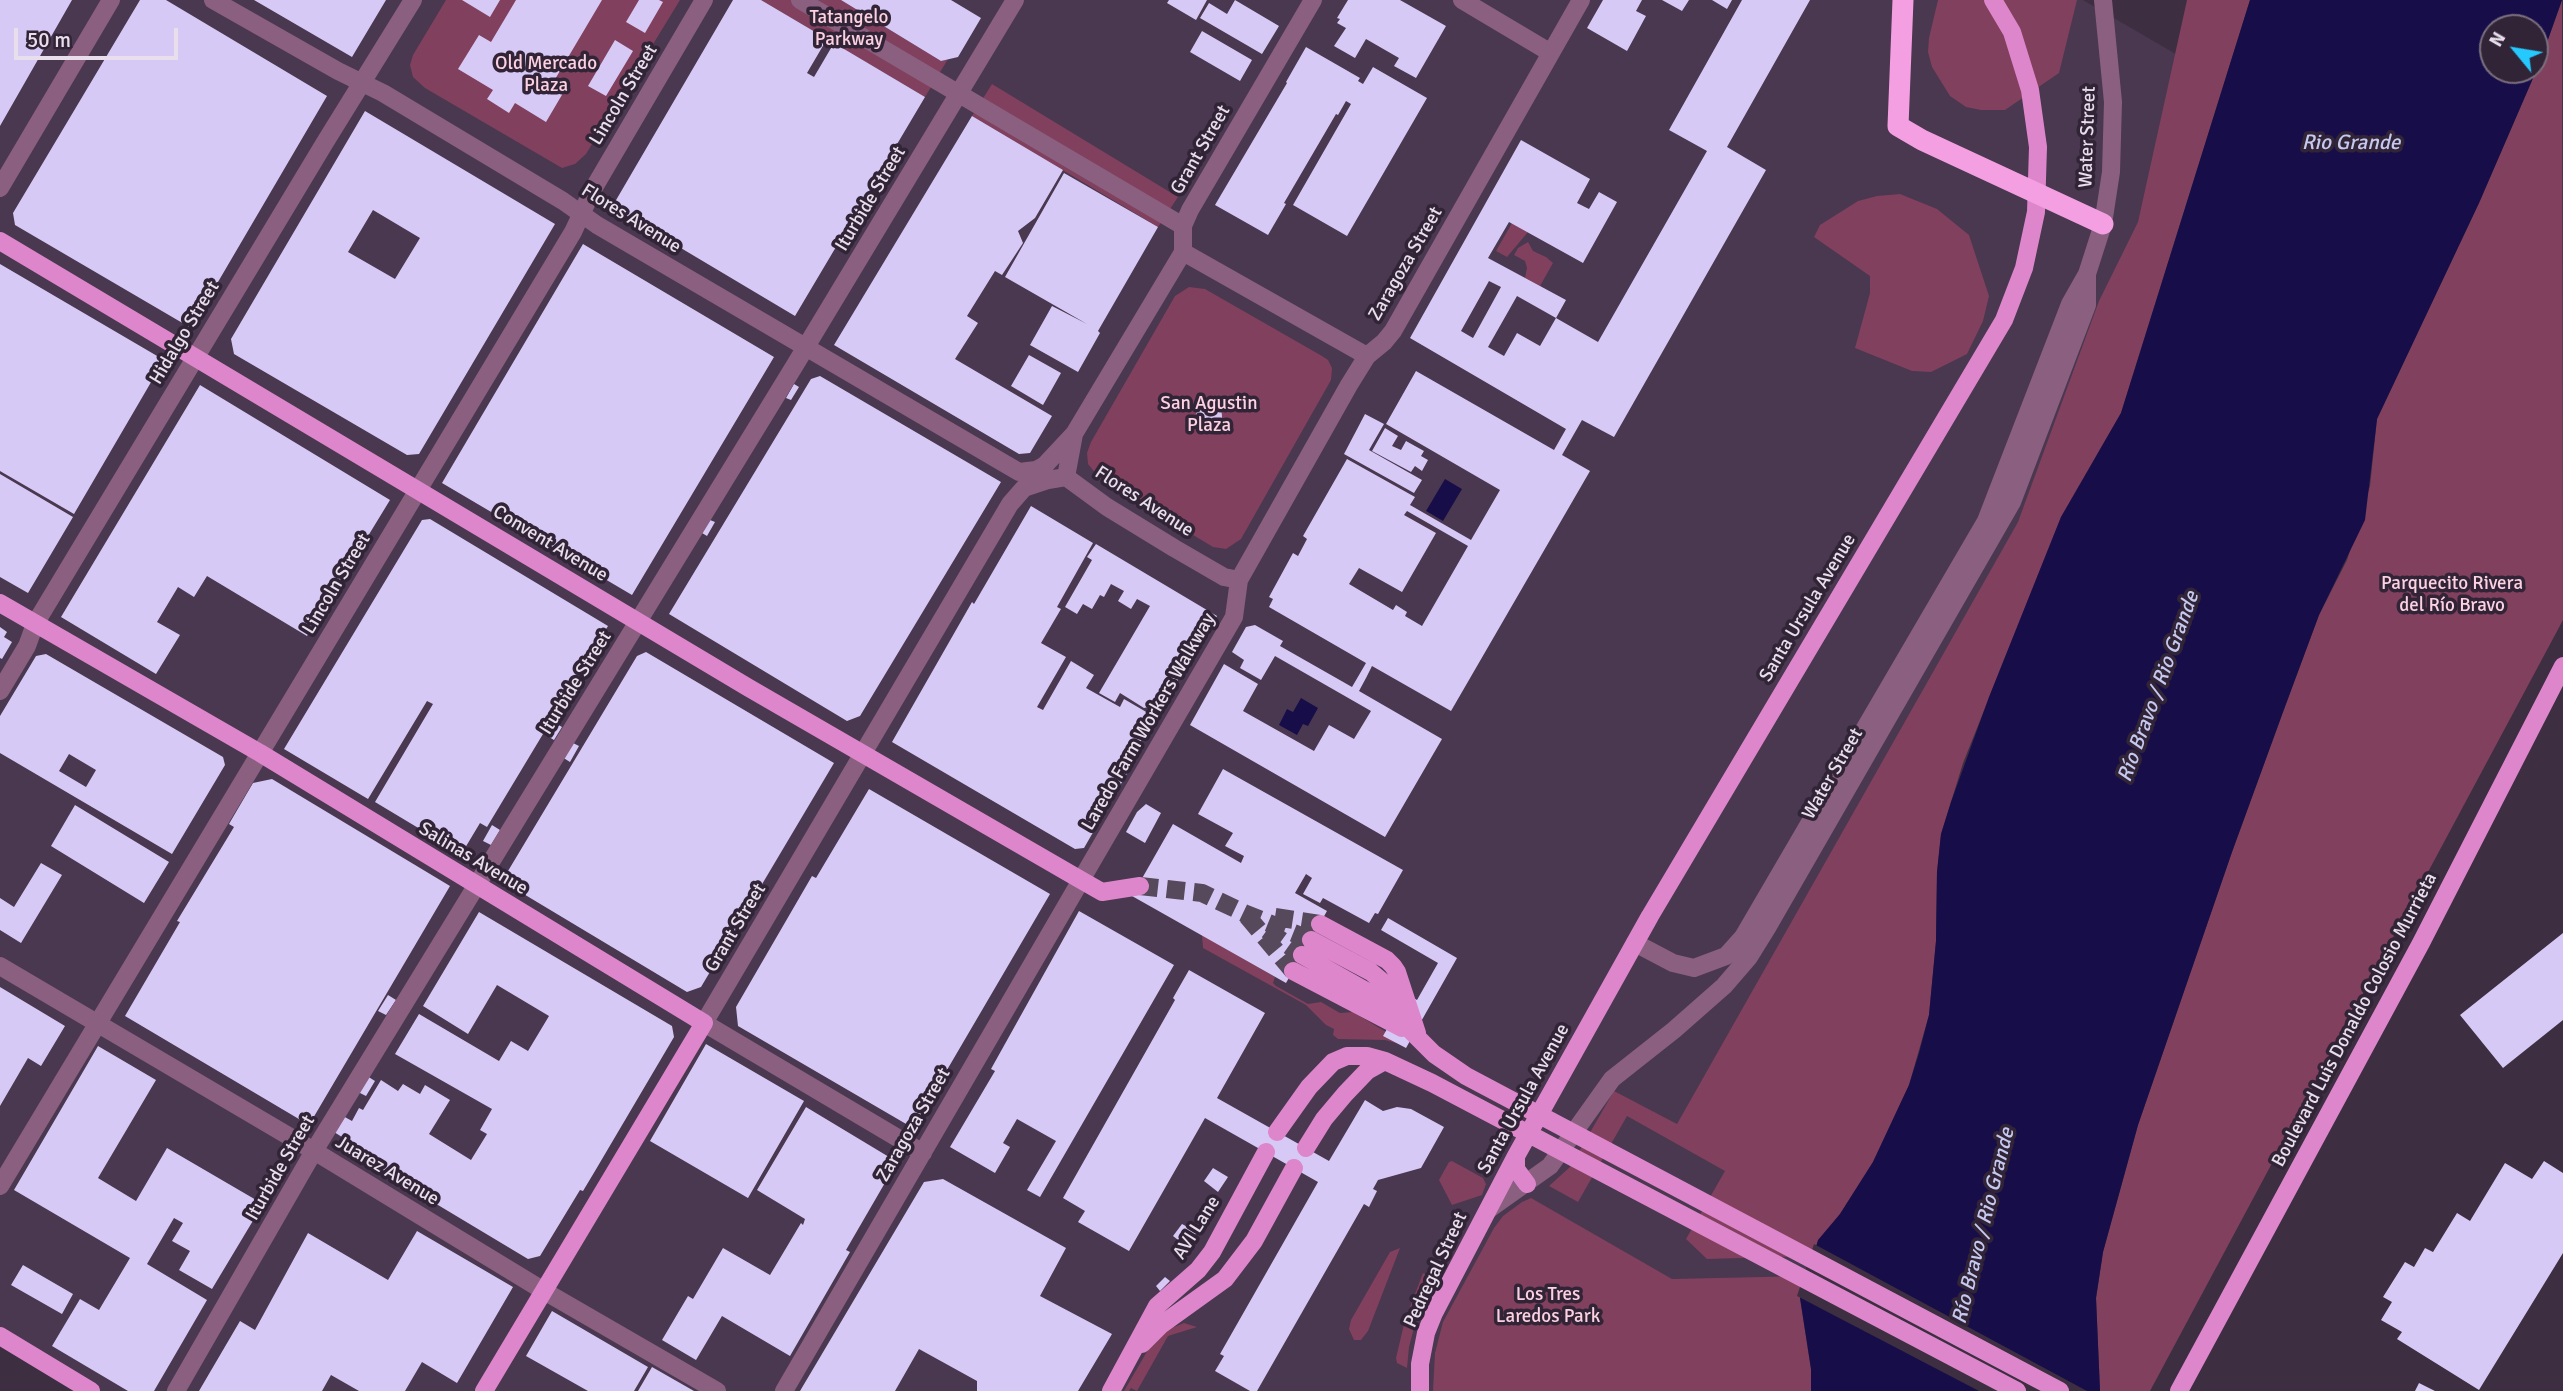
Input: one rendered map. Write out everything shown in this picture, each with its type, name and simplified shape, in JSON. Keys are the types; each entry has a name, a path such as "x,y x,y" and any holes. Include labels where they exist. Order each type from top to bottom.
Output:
{"highway":[{"path":"1903,0 1898,126 1922,141 2103,224"}],"main road":[{"name":"Santa Ursula Avenue","path":"1488,1210 1650,916 2004,320 2024,268 2036,212 2038,147 2030,90 2023,67 2012,32 1993,0"},
{"name":"Convent Avenue","path":"0,241 862,754 1102,892 1140,886"},
{"name":"Salinas Avenue","path":"0,603 260,753 704,1023"},
{"name":"Boulevard Luis Donaldo Colosio Murrieta","path":"2179,1391 2421,943 2563,666"},
{"path":"1418,1036 1395,996 1371,972 1306,947 1418,1036 1434,1054 1466,1076 2060,1391"},
{"name":"Grant Street","path":"484,1391 704,1023"},
{"path":"1277,1132 1309,1087 1333,1062 1347,1056 1367,1056 1393,1064 2017,1391"},
{"path":"1306,1148 1324,1119 1367,1071 1393,1064"},
{"name":"AVI Lane","path":"1132,1353 1157,1306 1198,1270 1212,1252 1266,1152"},
{"path":"1516,1156 1516,1168 1528,1184"},
{"path":"1111,1391 1132,1353 1161,1325 1225,1279 1254,1241 1294,1168"},
{"name":"Pedregal Street","path":"1420,1391 1420,1364 1426,1333 1488,1210"},
{"path":"0,1336 91,1391"}],"street":[{"path":"0,188 111,0"},
{"name":"Flores Avenue","path":"213,0 564,201 583,215 1025,480 1066,477 1107,507 1174,548 1224,577 1239,580"},
{"name":"Hidalgo Street","path":"0,691 27,646 35,624 413,0"},
{"name":"Lincoln Street","path":"0,1186 583,215 592,191 704,0"},
{"path":"800,0 1183,226"},
{"name":"Iturbide Street","path":"176,1391 314,1151 806,348 1015,0"},
{"name":"Grant Street","path":"704,1023 1010,504 1025,480 1045,466 1074,434 1183,252 1183,226 1190,210 1313,0"},
{"path":"1462,0 1551,53"},
{"name":"Zaragoza Street","path":"1239,580 1367,356 1393,331 1581,0"},
{"name":"Water Street","path":"1635,943 1673,963 1694,968 1726,956 1743,937 1986,521 2070,304 2087,274 2103,224 2111,172 2113,102 2103,0"},
{"path":"1183,252 1367,356"},
{"name":"Water Street","path":"1488,1210 1550,1166 1612,1079 1724,986 1749,957 1768,928 2012,502 2087,305 2087,274"},
{"name":"Grant Street","path":"1066,477 1074,434"},
{"name":"Laredo Farm Workers Walkway","path":"1081,880 1234,617 1239,580"},
{"name":"Zaragoza Street","path":"784,1391 1081,880"},
{"name":"Juarez Avenue","path":"0,966 314,1151 544,1291 717,1391"},
{"name":"Salinas Avenue","path":"704,1023 923,1153"}],"shaded area":[{"path":"0,0 2083,0 2224,82 2134,374 2028,604 1963,763 1818,1240 1811,1391 91,1391 0,1336"}],"green space":[{"name":"Old Mercado Plaza","path":"446,0 680,0 586,154 575,164 562,168 425,88 413,77 410,65 413,55"},
{"name":"Tatangelo Parkway","path":"761,0 841,0 941,61 948,59 925,97"},
{"path":"1938,0 2077,0 2059,73 2005,110 1966,107 1950,96 1932,67 1928,52"},
{"path":"2187,0 2250,0 2121,413 2061,517 1963,763 1941,834 1929,1015 1909,1085 1873,1162 1840,1214 1819,1240 1813,1256 1707,1259 1686,1239 1725,1171 1627,1116 1578,1202 1549,1186 1570,1167 1614,1091 1677,1124 2018,522 2099,301 2138,222"},
{"name":"Parquecito Rivera del Río Bravo","path":"2562,0 2563,620 2150,1391 2100,1391 2096,1298 2103,1252 2138,1125 2283,712 2319,615 2347,560 2370,486 2377,419 2479,203 2530,84 2549,84 2549,37"},
{"path":"992,84 1178,197 1158,227 972,116"},
{"path":"1900,194 1937,209 1969,235 1989,296 1983,321 1967,354 1931,372 1912,371 1855,348 1870,293 1870,276 1814,237 1820,225 1858,201"},
{"path":"1512,223 1528,232 1507,257 1496,251"},
{"path":"1528,242 1533,251 1553,263 1540,286 1525,278 1525,261 1514,255 1518,248"},
{"name":"San Agustin Plaza","path":"1189,287 1205,289 1322,356 1332,368 1331,380 1241,539 1226,549 1213,547 1100,479 1088,464 1087,453 1091,442 1175,296"},
{"path":"1202,935 1275,977 1273,983 1276,986 1308,1004 1321,1002 1340,1013 1353,1012 1403,1045 1385,1040 1338,1039 1333,1035 1334,1029 1326,1025 1306,1005 1203,948"},
{"path":"1452,1161 1483,1178 1486,1184 1482,1195 1452,1205 1439,1180"},
{"name":"Los Tres Laredos Park","path":"1531,1198 1672,1279 1807,1276 1800,1298 1811,1369 1811,1391 1433,1391 1435,1353 1443,1322 1494,1228 1503,1216"},
{"path":"1400,1248 1368,1331 1361,1340 1354,1340 1349,1329 1351,1320 1390,1252"},
{"path":"1423,1273 1438,1280 1415,1324 1407,1368 1397,1363 1396,1358 1405,1320"},
{"path":"1184,1323 1197,1327 1168,1336 1137,1391 1131,1388 1124,1391 1149,1348 1169,1329"}],"water":[{"path":"2250,0 2562,0 2549,37 2549,14 2479,14 2479,84 2530,84 2479,203 2377,419 2365,520 2319,615 2232,852 2138,1125 2103,1252 2096,1298 2100,1391 1811,1391 1811,1369 1800,1298 1818,1240 1840,1214 1873,1162 1909,1085 1929,1015 1941,834 1989,697 2061,517 2121,413"},
{"path":"1445,479 1462,489 1443,521 1426,511"},
{"path":"1301,698 1318,708 1308,726 1303,724 1297,735 1279,725 1287,709 1293,712"}],"pier":[{"path":"1814,1244 2087,1391 1979,1391 1797,1296"}],"building":[{"path":"0,0 72,0 0,126"},
{"path":"140,0 166,0 327,96 191,328 15,225 13,213"},
{"path":"254,0 386,0 352,57"},
{"path":"462,0 500,0 490,17"},
{"path":"516,0 602,0 554,81 566,88 546,122 515,103 509,113 487,99 493,90 458,69 479,35 491,42"},
{"path":"639,0 663,2 645,33 626,22"},
{"path":"733,0 761,0 827,39 807,73 814,77 834,43 925,97 795,316 612,207"},
{"path":"841,0 951,0 981,18 958,57 941,61"},
{"path":"1169,0 1207,0 1196,20 1167,3"},
{"path":"1235,0 1279,26 1262,54 1200,18 1209,3 1227,14"},
{"path":"1348,0 1400,0 1446,26 1416,78 1394,66 1399,58 1366,39 1355,58 1334,46 1346,28 1337,23 1340,19 1337,18"},
{"path":"1603,0 1642,0 1636,11 1646,16 1627,51 1587,28"},
{"path":"1662,0 1689,0 1682,11"},
{"path":"1712,0 1732,0 1727,9"},
{"path":"1742,0 1810,0 1727,147 1766,170 1614,437 1582,420 1562,455 1590,471 1451,711 1372,666 1359,691 1442,739 1385,837 1190,725 1224,664 1258,684 1243,711 1314,751 1329,725 1354,739 1371,711 1275,656 1261,680 1240,668 1244,660 1232,652 1246,627 1255,625 1283,641 1280,646 1352,687 1366,663 1269,607 1273,599 1269,597 1293,553 1298,556 1307,539 1303,536 1347,459 1415,497 1410,505 1471,540 1500,490 1386,424 1416,371 1554,450 1566,429 1410,338 1521,140 1590,179 1577,203 1589,209 1599,192 1617,202 1583,263 1509,222 1488,258 1566,300 1556,318 1598,342 1707,151 1669,130","holes":["1489,281 1501,287 1473,338 1461,331","1517,296 1556,318 1540,346 1517,333 1504,356 1488,347","1407,511 1468,546 1422,626 1405,616 1407,612 1396,605 1393,610 1349,584 1359,568 1402,592 1436,533 1404,515"]},
{"path":"1202,31 1252,60 1240,81 1190,52"},
{"path":"615,40 633,51 606,96 588,86"},
{"path":"1306,47 1360,78 1358,81 1363,84 1373,67 1427,98 1347,236 1293,205 1351,104 1346,101 1284,203 1286,204 1268,235 1215,205"},
{"path":"365,111 555,224 419,454 407,455 234,354 231,339","holes":["373,210 420,238 395,279 348,252"]},
{"path":"972,116 1063,170 1035,218 1018,231 1023,243 1002,275 995,271 967,316 978,323 955,359 1052,416 1030,453 1019,454 834,345"},
{"path":"1064,173 1158,227 1098,331 1100,333 1078,372 1030,345 1052,306 1087,324 1005,277"},
{"path":"583,244 774,357 632,595 442,483"},
{"path":"0,264 164,360 74,514 0,471"},
{"path":"1029,355 1061,373 1043,405 1011,386"},
{"path":"820,376 1001,482 860,716 847,721 669,614 811,379"},
{"path":"794,384 799,387 791,400 786,398"},
{"path":"200,385 390,500 307,636 207,576 194,597 178,587 157,622 180,635 156,674 61,617"},
{"path":"1209,403 1218,407 1222,416 1218,425 1209,429 1200,425 1196,416 1200,407"},
{"path":"1365,414 1384,424 1369,450 1422,480 1414,493 1344,454"},
{"path":"1385,428 1398,436 1392,446 1401,450 1406,441 1424,451 1421,456 1428,460 1422,471 1415,466 1411,472 1372,451"},
{"path":"0,474 73,517 28,593 0,577"},
{"path":"1031,506 1093,543 1057,607 1061,609 1041,643 1066,657 1037,707 1043,710 1071,661 1094,675 1086,688 1120,707 1124,699 1148,713 1151,724 1129,761 1133,763 1084,848 1075,849 892,742 972,602 974,604"},
{"path":"430,519 608,626 487,827 480,823 465,848 459,844 455,850 375,802 433,704 427,701 368,799 284,749 422,520"},
{"path":"710,520 715,522 707,536 702,533"},
{"path":"1096,544 1217,616 1164,703 1144,708 1120,693 1115,702 1099,693 1150,606 1137,599 1131,609 1118,601 1124,591 1111,584 1104,597 1100,595 1092,609 1083,604 1077,614 1065,607 1092,560 1087,557"},
{"path":"0,627 7,632 4,637 12,642 2,659 0,658"},
{"path":"646,652 834,763 701,987 687,992 502,881 637,656"},
{"path":"46,654 223,757 225,765 172,854 0,753 0,716 36,656","holes":["69,754 96,770 86,787 59,771"]},
{"path":"557,724 562,727 554,740 549,737"},
{"path":"571,742 579,746 570,762 562,757"},
{"path":"1223,769 1403,870 1378,914 1375,913 1369,923 1323,898 1320,903 1303,894 1312,878 1306,874 1295,893 1327,911 1286,983 1132,896 1173,824 1241,863 1244,856 1225,846 1233,833 1198,814"},
{"path":"272,779 450,886 309,1125 125,1016 180,922 177,921 234,827 229,824 253,783"},
{"path":"869,789 1050,894 913,1128 738,1026 736,1007 812,876 816,878"},
{"path":"1146,804 1161,813 1145,843 1126,832 1137,812"},
{"path":"75,805 169,862 144,903 51,846"},
{"path":"492,825 500,830 491,845 483,841"},
{"path":"41,863 62,875 21,943 0,930 0,898 14,907"},
{"path":"1079,911 1174,965 1040,1197 1027,1190 1056,1141 1017,1119 1003,1143 1010,1147 995,1173 950,1147 995,1071 991,1069"},
{"path":"479,912 672,1026 674,1037 583,1191 580,1190 540,1256 528,1259 338,1145 342,1137 334,1132 343,1116 352,1121 359,1108 363,1110 381,1080 398,1091 403,1084 420,1094 425,1085 450,1100 429,1134 471,1160 487,1134 480,1130 492,1109 395,1054 419,1014 499,1061 511,1041 528,1051 549,1016 497,985 468,1034 423,1006"},
{"path":"1388,918 1457,958 1406,1048 1383,1036 1407,994 1417,1000 1438,963 1381,930"},
{"path":"2563,933 2563,1020 2503,1068 2460,1015"},
{"path":"1189,970 1265,1013 1217,1098 1329,1161 1365,1100 1383,1111 1397,1107 1411,1109 1444,1127 1421,1168 1378,1180 1373,1189 1377,1191 1369,1207 1364,1204 1257,1391 1250,1391 1215,1371 1224,1356 1220,1354 1318,1182 1205,1118 1129,1251 1078,1222 1085,1211 1063,1198 1175,1000 1173,998"},
{"path":"0,987 65,1026 41,1066 28,1058 0,1106"},
{"path":"388,995 396,1000 386,1015 378,1011"},
{"path":"706,1044 804,1101 748,1198 650,1141"},
{"path":"98,1046 156,1080 98,1178 136,1201 167,1148 263,1204 212,1289 179,1270 190,1251 172,1241 183,1223 174,1218 147,1264 207,1300 154,1391 128,1391 52,1346 80,1299 99,1310 130,1258 14,1190"},
{"path":"367,1076 375,1081 366,1096 358,1092"},
{"path":"806,1107 889,1157 893,1169 846,1250 850,1252 790,1356 722,1316 696,1360 662,1340 688,1296 693,1299 723,1248 770,1275 801,1223 803,1225 805,1219 757,1190"},
{"path":"2544,1161 2563,1173 2563,1253 2479,1390 2397,1339 2402,1332 2381,1320 2392,1302 2383,1297 2405,1262 2414,1267 2425,1248 2433,1252 2457,1213 2470,1221 2505,1163 2532,1179"},
{"path":"1213,1168 1228,1177 1218,1192 1204,1181"},
{"path":"943,1179 1066,1248 1040,1296 1112,1334 1078,1391 977,1391 977,1381 919,1349 895,1391 800,1391 924,1182"},
{"path":"1182,1224 1197,1232 1187,1247 1173,1236"},
{"path":"417,1231 513,1287 457,1383 422,1362 405,1391 359,1391 331,1375 322,1391 199,1391 240,1321 255,1330 308,1233 388,1280"},
{"path":"23,1265 73,1294 62,1314 11,1285"},
{"path":"1165,1277 1170,1281 1160,1291 1156,1286"},
{"path":"552,1311 648,1367 634,1391 588,1391 526,1356"},
{"path":"652,1367 694,1391 638,1391"},
{"path":"2419,1383 2435,1391 2415,1391"}],"tunnel":[{"path":"1140,886 1202,893 1311,940"},
{"path":"1247,916 1293,971"},
{"path":"1275,917 1320,924"},
{"path":"1267,930 1302,955"}],"water label":[{"name":"Rio Grande","path":"2351,143"},
{"name":"Río Bravo / Rio Grande","path":"2159,687"},
{"name":"Río Bravo / Rio Grande","path":"1984,1226"}]}
